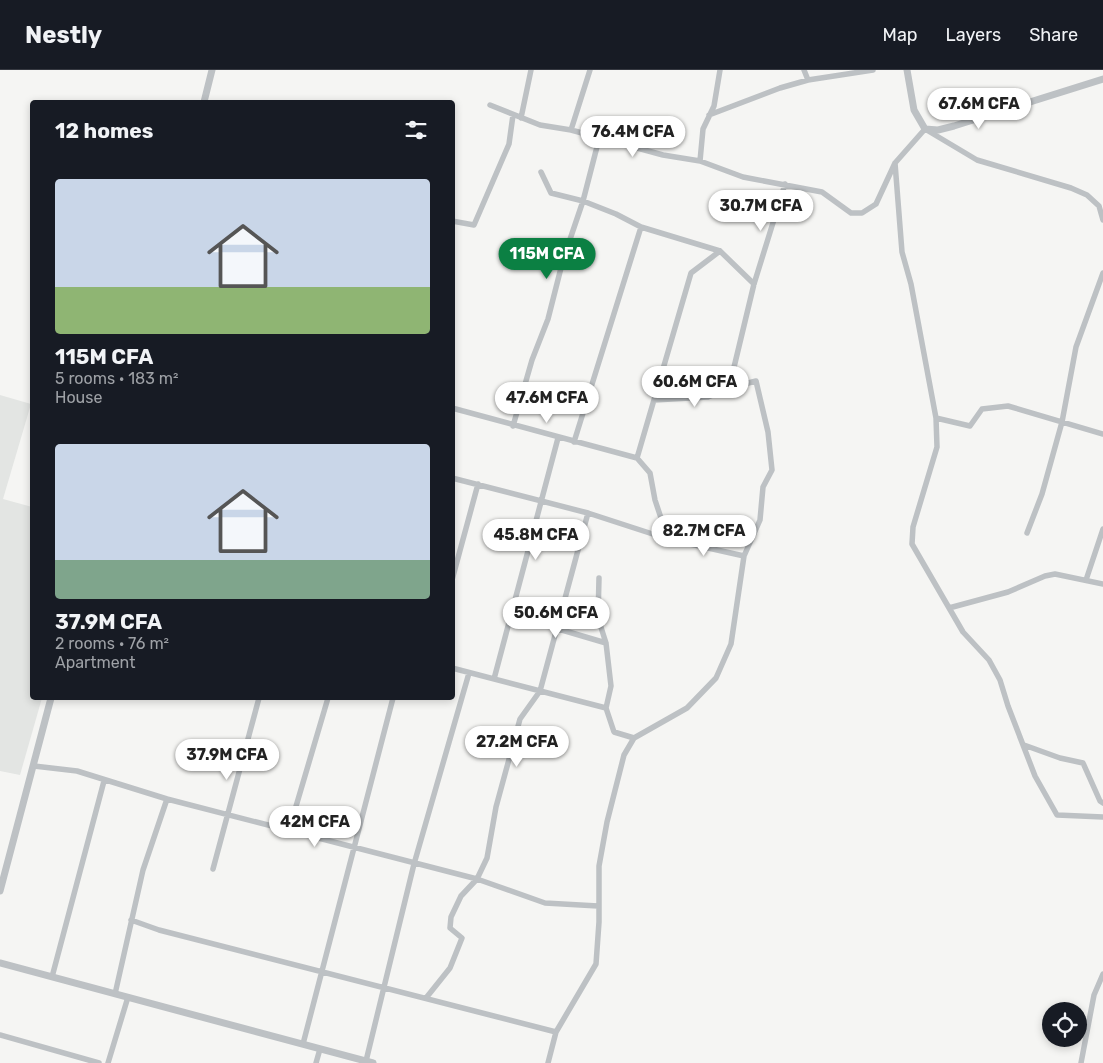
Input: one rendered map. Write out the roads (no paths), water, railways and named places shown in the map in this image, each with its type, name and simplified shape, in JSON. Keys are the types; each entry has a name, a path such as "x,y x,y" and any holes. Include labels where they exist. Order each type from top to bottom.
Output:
{"street":[{"path":"204,100 212,70"},
{"path":"521,118 531,70"},
{"path":"571,130 590,70"},
{"path":"700,161 703,128 714,106 720,70"},
{"path":"804,70 808,80"},
{"path":"710,115 780,88 808,80 873,70"},
{"path":"906,70 914,110 925,129 977,160 1071,188 1087,195 1099,206 1103,220"},
{"path":"925,129 938,130 954,126 1103,79"},
{"path":"490,105 540,125 571,130 599,139 700,161 743,176 822,192 852,213 862,213 876,204 889,180 895,163 925,129"},
{"path":"455,222 474,225 509,144 514,115"},
{"path":"513,426 532,360 548,319 563,260 583,201 599,139"},
{"path":"895,163 902,252 911,284 936,418 937,447 913,526 912,544 963,632 988,660 1000,680 1035,776 1057,815 1103,817"},
{"path":"541,172 551,193 583,201 616,214 641,227 720,251 754,284"},
{"path":"729,388 754,284 785,184"},
{"path":"574,442 641,227"},
{"path":"637,458 691,274 720,251"},
{"path":"1027,533 1040,499 1062,422 1076,347 1103,273"},
{"path":"548,1063 556,1032 596,964 599,866 606,822 624,755 634,738 687,708 716,678 731,644 744,556 760,520 763,487 772,470 768,432 756,381 729,388 708,397 654,400"},
{"path":"936,418 970,426 982,409 1008,406 1103,434"},
{"path":"455,409 637,458 650,473 655,500 668,539"},
{"path":"494,679 558,438"},
{"path":"455,479 588,513 668,539 744,556"},
{"path":"455,569 478,484"},
{"path":"426,998 450,968 462,938 450,928 451,917 461,896 477,878 486,858 496,807 520,718 540,691 588,513"},
{"path":"1086,580 1103,530"},
{"path":"949,608 1008,592 1054,574 1103,584"},
{"path":"599,578 598,618 606,643 611,686 606,708 614,732 634,738"},
{"path":"511,615 606,643"},
{"path":"455,669 606,708"},
{"path":"0,963 370,1062 385,987 414,864 469,673"},
{"path":"0,891 50,700"},
{"path":"214,869 258,700"},
{"path":"289,830 327,700"},
{"path":"303,1044 324,971 353,848 392,700"},
{"path":"1024,745 1060,758 1083,763 1100,801 1103,803"},
{"path":"34,766 77,771 167,800 229,814 414,864 477,878 546,903 598,906"},
{"path":"52,977 104,781"},
{"path":"115,994 143,870 167,800"},
{"path":"132,920 159,930 556,1032"},
{"path":"1081,1063 1094,995 1103,974"},
{"path":"108,1063 128,997"},
{"path":"0,1035 99,1063"},
{"path":"316,1063 320,1049"}]}
